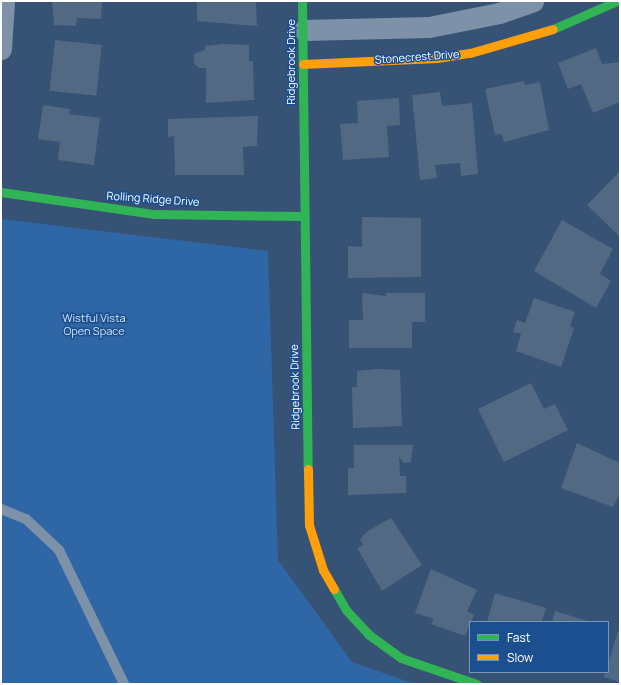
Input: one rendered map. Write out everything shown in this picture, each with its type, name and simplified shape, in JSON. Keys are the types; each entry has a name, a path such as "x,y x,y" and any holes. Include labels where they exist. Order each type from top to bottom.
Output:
{"street":[{"path":"1,50 4,1"},
{"name":"Ridgebrook Drive","path":"302,1 304,30 304,216 309,525 323,570 346,610 373,638 401,658 477,684"},
{"path":"304,30 430,28 499,13 533,1"},
{"name":"Stonecrest Drive","path":"303,64 437,58 470,53 570,24 617,1"},
{"name":"Rolling Ridge Drive","path":"1,192 154,214 304,216"}],"lane":[{"path":"1,509 26,519 59,550 124,684"}],"green space":[{"name":"Wistful Vista Open Space","path":"1,219 268,251 278,560 352,662 415,684 1,684"}],"building":[{"path":"52,1 102,1 101,19 77,18 76,26 54,25"},
{"path":"197,1 256,1 257,26 197,21"},
{"path":"55,40 102,45 96,96 50,91"},
{"path":"223,44 249,45 249,61 253,61 254,100 206,103 206,68 199,68 194,63 194,54 205,50 205,46"},
{"path":"596,48 602,64 620,62 620,102 593,113 581,84 568,89 558,63"},
{"path":"524,81 525,85 540,82 549,130 504,142 502,134 495,135 485,89"},
{"path":"440,92 442,106 472,103 478,174 461,176 460,163 435,165 437,178 420,180 412,95"},
{"path":"399,98 400,125 387,126 389,157 343,160 340,124 358,123 357,101"},
{"path":"43,105 70,109 69,114 100,118 94,165 58,160 60,142 38,139"},
{"path":"258,116 257,146 243,147 244,175 175,175 174,136 168,137 168,119"},
{"path":"620,171 620,237 587,205"},
{"path":"362,217 421,218 421,277 348,278 348,246 362,247"},
{"path":"562,220 613,249 600,274 611,281 596,308 534,271"},
{"path":"362,293 386,296 386,293 425,293 425,322 412,322 412,348 349,348 349,320 363,320"},
{"path":"534,298 575,312 570,326 574,328 561,367 516,351 521,334 513,332 517,320 525,323"},
{"path":"376,369 400,370 402,426 353,428 352,387 357,387 357,371"},
{"path":"531,383 544,409 555,404 568,430 504,462 478,409"},
{"path":"577,443 620,463 620,493 613,507 561,488"},
{"path":"354,445 413,445 411,462 404,463 399,457 400,476 406,476 406,493 348,495 348,468 354,468"},
{"path":"391,518 422,565 382,591 357,548 363,545 360,539 368,531"},
{"path":"431,569 477,590 467,611 474,615 471,621 469,621 469,627 465,636 431,624 434,619 415,613"},
{"path":"495,593 546,608 542,621 487,621"},
{"path":"555,611 588,621 552,621"},
{"path":"618,631 620,631 620,682 604,677 605,673 609,673 609,661"}],"traffic: fast":[{"path":"302,1 308,469"},
{"path":"553,29 617,1"},
{"path":"1,192 154,214 304,216"},
{"path":"334,589 346,610 368,634 401,658 477,684"}],"traffic: slow":[{"path":"303,64 437,58 470,53 553,29"},
{"path":"308,469 309,525 323,570 334,589"}]}
